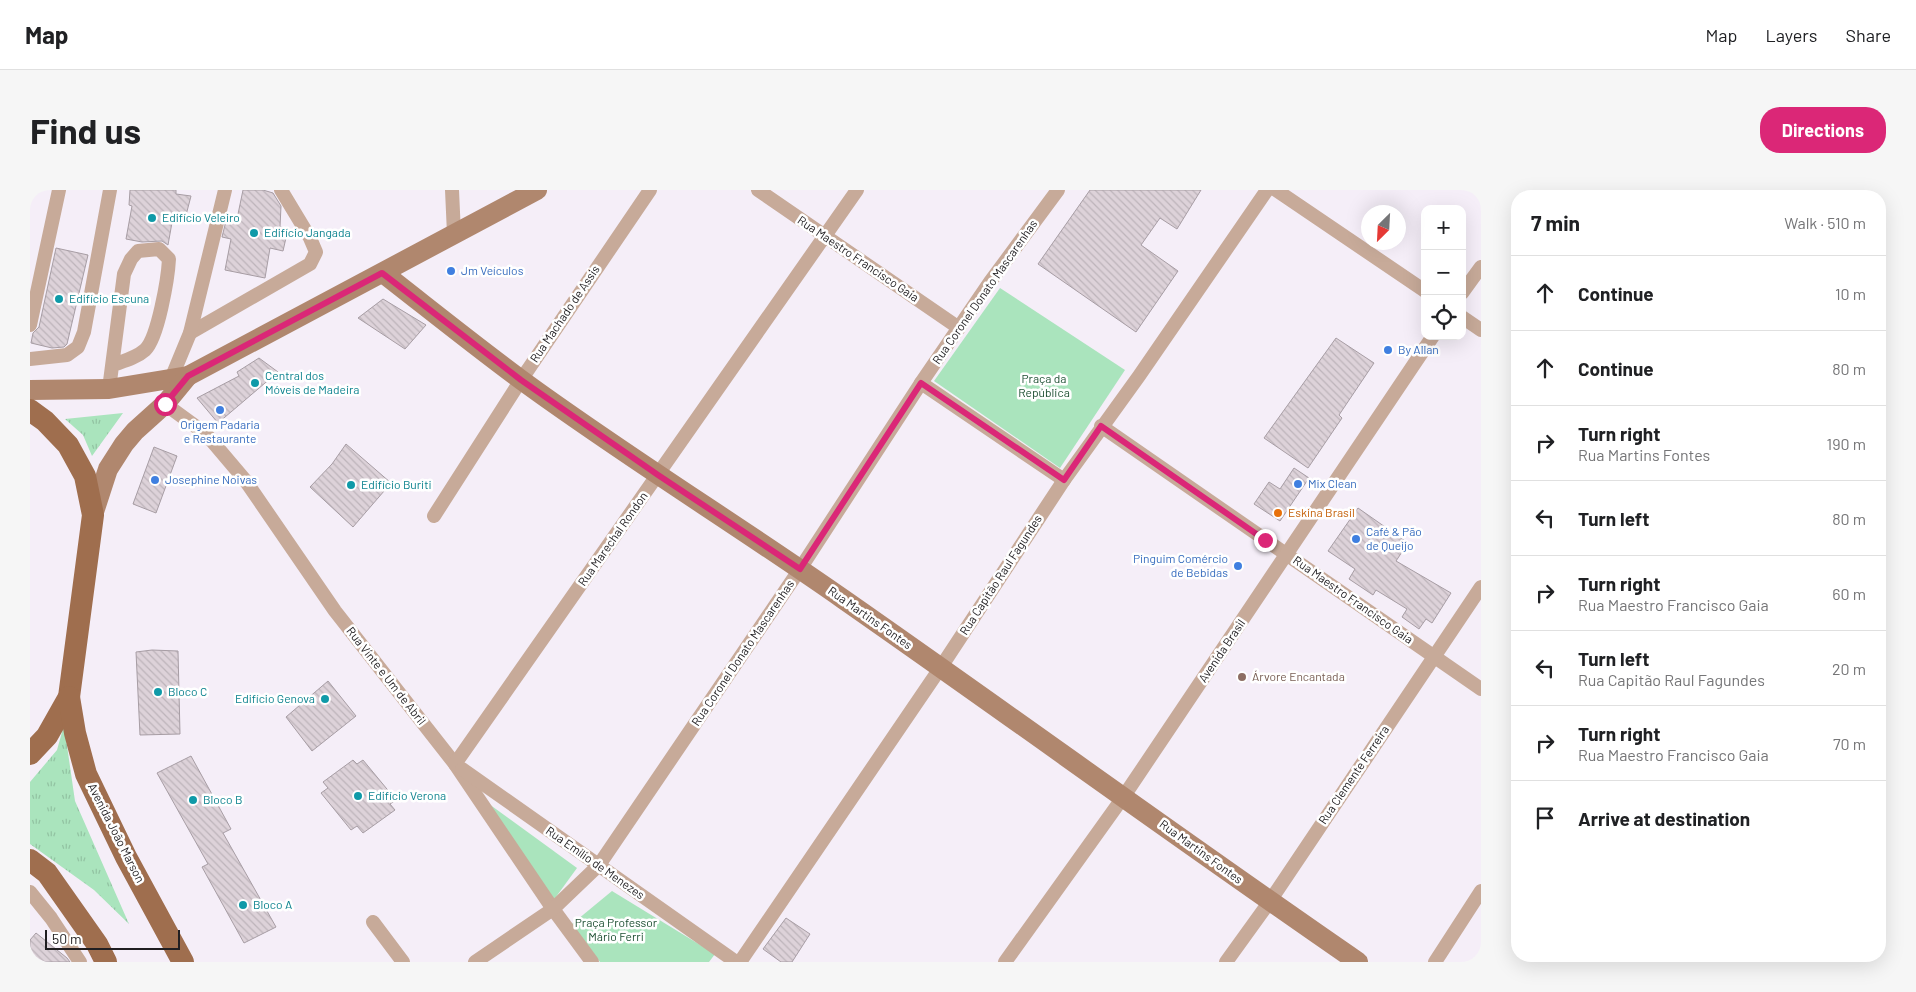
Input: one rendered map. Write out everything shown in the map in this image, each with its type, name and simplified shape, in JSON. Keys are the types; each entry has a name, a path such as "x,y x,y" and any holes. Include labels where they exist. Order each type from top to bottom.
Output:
{"main road":[{"path":"30,410 51,426 68,445 85,476 93,516 69,697 47,736 30,754"},
{"name":"Avenida João Marson","path":"69,697 75,733 86,774 126,857 183,962"},
{"path":"30,860 47,873 97,944 106,962"}],"street":[{"path":"30,325 59,190"},
{"path":"30,359 67,355 78,347 84,332 89,308 110,190"},
{"path":"93,516 113,459 135,431 165,404 179,378 225,190"},
{"path":"190,333 310,264 316,252 310,238 281,190"},
{"path":"452,190 454,234"},
{"path":"30,390 109,389 179,378 537,190"},
{"name":"Rua Machado de Assis","path":"434,516 521,380 650,190"},
{"name":"Rua Maestro Francisco Gaia","path":"758,190 959,328"},
{"name":"Rua Marechal Rondon","path":"455,764 857,190"},
{"name":"Rua Coronel Donato Mascarenhas","path":"475,962 553,909 599,865 800,569 921,383 1058,190"},
{"name":"Rua Capitão Raul Fagundes","path":"738,962 940,667 1101,426 1139,376 1267,190"},
{"path":"1276,190 1421,288"},
{"path":"109,389 124,274 131,258 138,251 159,249 169,259 168,280 154,334 147,348 136,356 113,365"},
{"path":"1466,288 1481,267"},
{"name":"Rua Martins Fontes","path":"382,273 521,380 658,475 800,569 1358,962"},
{"path":"1466,320 1481,330"},
{"name":"Avenida Brasil","path":"1005,962 1124,796 1430,340"},
{"path":"921,383 1064,480"},
{"name":"Rua Vinte e Um de Abril","path":"165,404 206,434 239,472 335,611 455,764 553,909 592,962"},
{"name":"Rua Maestro Francisco Gaia","path":"1101,426 1481,689"},
{"name":"Rua Clemente Ferreira","path":"1226,962 1270,901 1481,588"},
{"name":"Rua Emílio de Menezes","path":"455,764 738,962"},
{"path":"1436,962 1481,891"},
{"path":"30,892 51,918 80,962"},
{"path":"373,922 403,962"}],"green space":[{"name":"Praça da República","path":"1000,288 1125,370 1060,468 934,381"},
{"path":"123,413 92,456 83,435 65,419"},
{"path":"64,725 75,801 129,924 94,890 30,844 30,782 57,750"},
{"path":"489,804 577,868 553,901"},
{"name":"Praça Professor Mário Ferri","path":"612,891 715,954 709,962 600,962 572,924"}],"building":[{"name":"Edifício Veleiro","path":"130,190 176,190 176,194 191,196 185,219 173,217 168,245 162,241 142,242 126,239 132,206 129,205"},
{"name":"Edifício Jangada","path":"243,190 263,190 273,193 281,206 280,227 288,229 283,251 270,248 265,278 225,270 231,239 222,237 227,217 237,219"},
{"path":"1090,190 1201,190 1177,229 1160,218 1141,245 1178,271 1136,332 1038,264"},
{"name":"Edifício Escuna","path":"56,248 88,255 67,344 64,347 52,348 31,343 33,333 39,327"},
{"path":"383,299 426,325 405,349 358,318"},
{"path":"1336,338 1374,363 1339,415 1342,418 1308,468 1264,438"},
{"path":"259,358 278,372 218,423 197,398 239,376 237,372"},
{"name":"Edifício Buriti","path":"346,444 391,483 353,527 310,487 332,464"},
{"name":"Josephine Noivas","path":"154,447 177,456 156,513 133,504"},
{"path":"1294,468 1309,478 1280,521 1254,504 1269,482 1280,489"},
{"path":"1358,508 1408,543 1396,561 1451,593 1432,623 1426,619 1419,629 1402,617 1407,609 1376,590 1373,595 1349,579 1355,569 1328,551"},
{"name":"Bloco C","path":"152,650 178,651 180,734 140,735 136,652"},
{"name":"Edifício Genova","path":"328,681 356,716 312,751 286,717"},
{"path":"191,756 231,829 223,833 276,927 244,943 202,867 208,864 157,773"},
{"name":"Edifício Verona","path":"353,760 357,764 363,760 396,800 390,804 395,810 363,833 357,826 351,830 321,793 328,788 323,782"},
{"path":"786,918 810,934 792,962 781,962 763,949"},
{"path":"36,933 70,962 30,962 30,940"}],"place":[{"name":"Edifício Veleiro","path":"152,218"},
{"name":"Edifício Jangada","path":"254,233"},
{"name":"Jm Veículos","path":"451,271"},
{"name":"Edifício Escuna","path":"59,299"},
{"name":"By Allan","path":"1388,350"},
{"name":"Central dos Móveis de Madeira","path":"255,383"},
{"name":"Origem Padaria e Restaurante","path":"220,410"},
{"name":"Josephine Noivas","path":"155,480"},
{"name":"Mix Clean","path":"1298,484"},
{"name":"Edifício Buriti","path":"351,485"},
{"name":"Eskina Brasil","path":"1278,513"},
{"name":"Café & Pão de Queijo","path":"1356,539"},
{"name":"Pinguim Comércio de Bebidas","path":"1238,566"},
{"name":"Árvore Encantada","path":"1242,677"},
{"name":"Bloco C","path":"158,692"},
{"name":"Edifício Genova","path":"325,699"},
{"name":"Edifício Verona","path":"358,796"},
{"name":"Bloco B","path":"193,800"},
{"name":"Bloco A","path":"243,905"}],"route":[{"path":"165,404 188,376 382,273 521,380 658,475 800,569 921,383 1064,480 1101,426 1265,540"}]}
